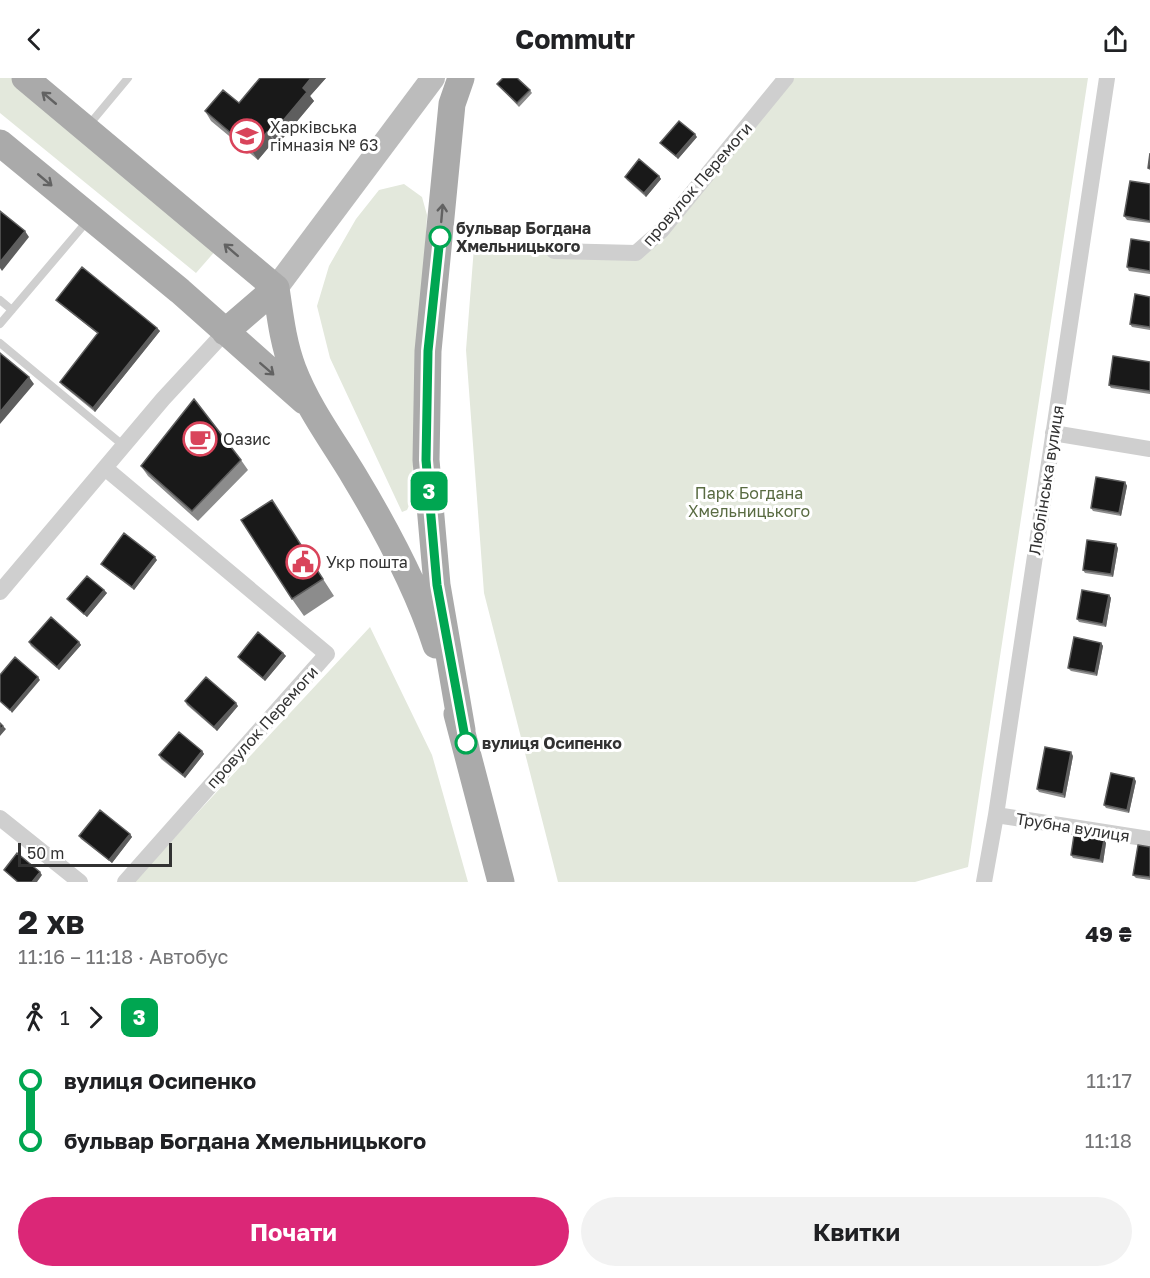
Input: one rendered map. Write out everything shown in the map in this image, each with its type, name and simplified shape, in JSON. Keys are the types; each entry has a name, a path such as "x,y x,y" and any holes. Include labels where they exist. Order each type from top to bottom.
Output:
{"main road":[{"path":"25,78 276,288 282,332 290,359 310,406 356,478 397,550 434,639 462,730 501,882"},
{"path":"225,332 276,288 433,78"},
{"path":"461,78 452,104 428,351 426,460 437,585 462,730"},
{"path":"0,143 180,291 310,406"}],"street":[{"name":"провулок Перемоги","path":"554,250 636,254 662,230 786,78"},
{"name":"Люблінська вулиця","path":"984,882 1107,78"},
{"path":"0,592 225,332"},
{"path":"1053,433 1150,448"},
{"name":"провулок Перемоги","path":"105,468 327,654 125,882"},
{"name":"Трубна вулиця","path":"996,815 1150,839"},
{"path":"0,818 80,882"}],"lane":[{"path":"86,128 128,78"},
{"path":"0,324 91,217"},
{"path":"0,300 12,310"},
{"path":"0,343 124,446"}],"green space":[{"path":"0,78 11,78 217,249 196,273 0,113"},
{"name":"Парк Богдана Хмельницького","path":"784,78 1088,78 968,867 915,882 558,882 484,593 466,350 474,247 636,253"},
{"path":"404,184 422,197 427,215 411,501 407,510 402,512 330,358 317,306 329,266 356,219 379,190"},
{"path":"370,627 432,755 468,882 133,882"}],"building":[{"path":"260,78 311,78 303,88 307,92 271,135 267,132 252,151 205,111 223,90 239,103"},
{"path":"503,78 517,78 530,90 517,103 497,84"},
{"path":"679,121 695,134 676,156 660,143"},
{"path":"639,159 659,176 644,193 625,177"},
{"path":"1130,181 1150,184 1150,221 1124,216"},
{"path":"0,211 25,231 0,262"},
{"path":"1131,239 1150,242 1150,271 1127,267"},
{"path":"82,267 157,328 93,408 60,382 98,333 56,300"},
{"path":"1135,294 1150,297 1150,327 1130,324"},
{"path":"0,353 29,377 0,412"},
{"path":"1113,356 1150,362 1150,391 1109,385"},
{"name":"Оазис","path":"194,399 241,460 192,511 141,466"},
{"path":"1096,477 1125,482 1119,513 1091,508"},
{"name":"Укр пошта","path":"272,500 323,579 292,599 241,520"},
{"path":"124,533 155,557 132,587 101,564"},
{"path":"1087,540 1116,544 1111,574 1083,570"},
{"path":"87,576 104,590 84,614 67,599"},
{"path":"1082,590 1109,595 1103,624 1077,619"},
{"path":"51,617 79,642 57,667 29,642"},
{"path":"258,632 283,653 263,678 238,657"},
{"path":"1074,637 1101,643 1095,673 1068,668"},
{"path":"15,657 38,677 10,710 0,701 0,675"},
{"path":"206,677 236,703 214,727 185,701"},
{"path":"179,732 202,751 183,775 159,755"},
{"path":"1045,747 1071,752 1063,794 1037,789"},
{"path":"1111,773 1134,778 1127,810 1104,805"},
{"path":"100,810 130,834 109,860 79,836"},
{"path":"1074,835 1104,840 1100,860 1071,855"},
{"path":"1138,845 1150,847 1150,877 1133,875"},
{"path":"17,853 40,872 32,882 18,882 4,870"}],"bus line":[{"name":"3","path":"440,237 428,351 426,460 437,585 466,743"}],"place":[{"name":"Харківська гімназія № 63","path":"247,136"},
{"name":"бульвар Богдана Хмельницького","path":"440,237"},
{"name":"Оазис","path":"200,439"},
{"name":"Укр пошта","path":"303,562"},
{"name":"вулиця Осипенко","path":"466,743"}]}
